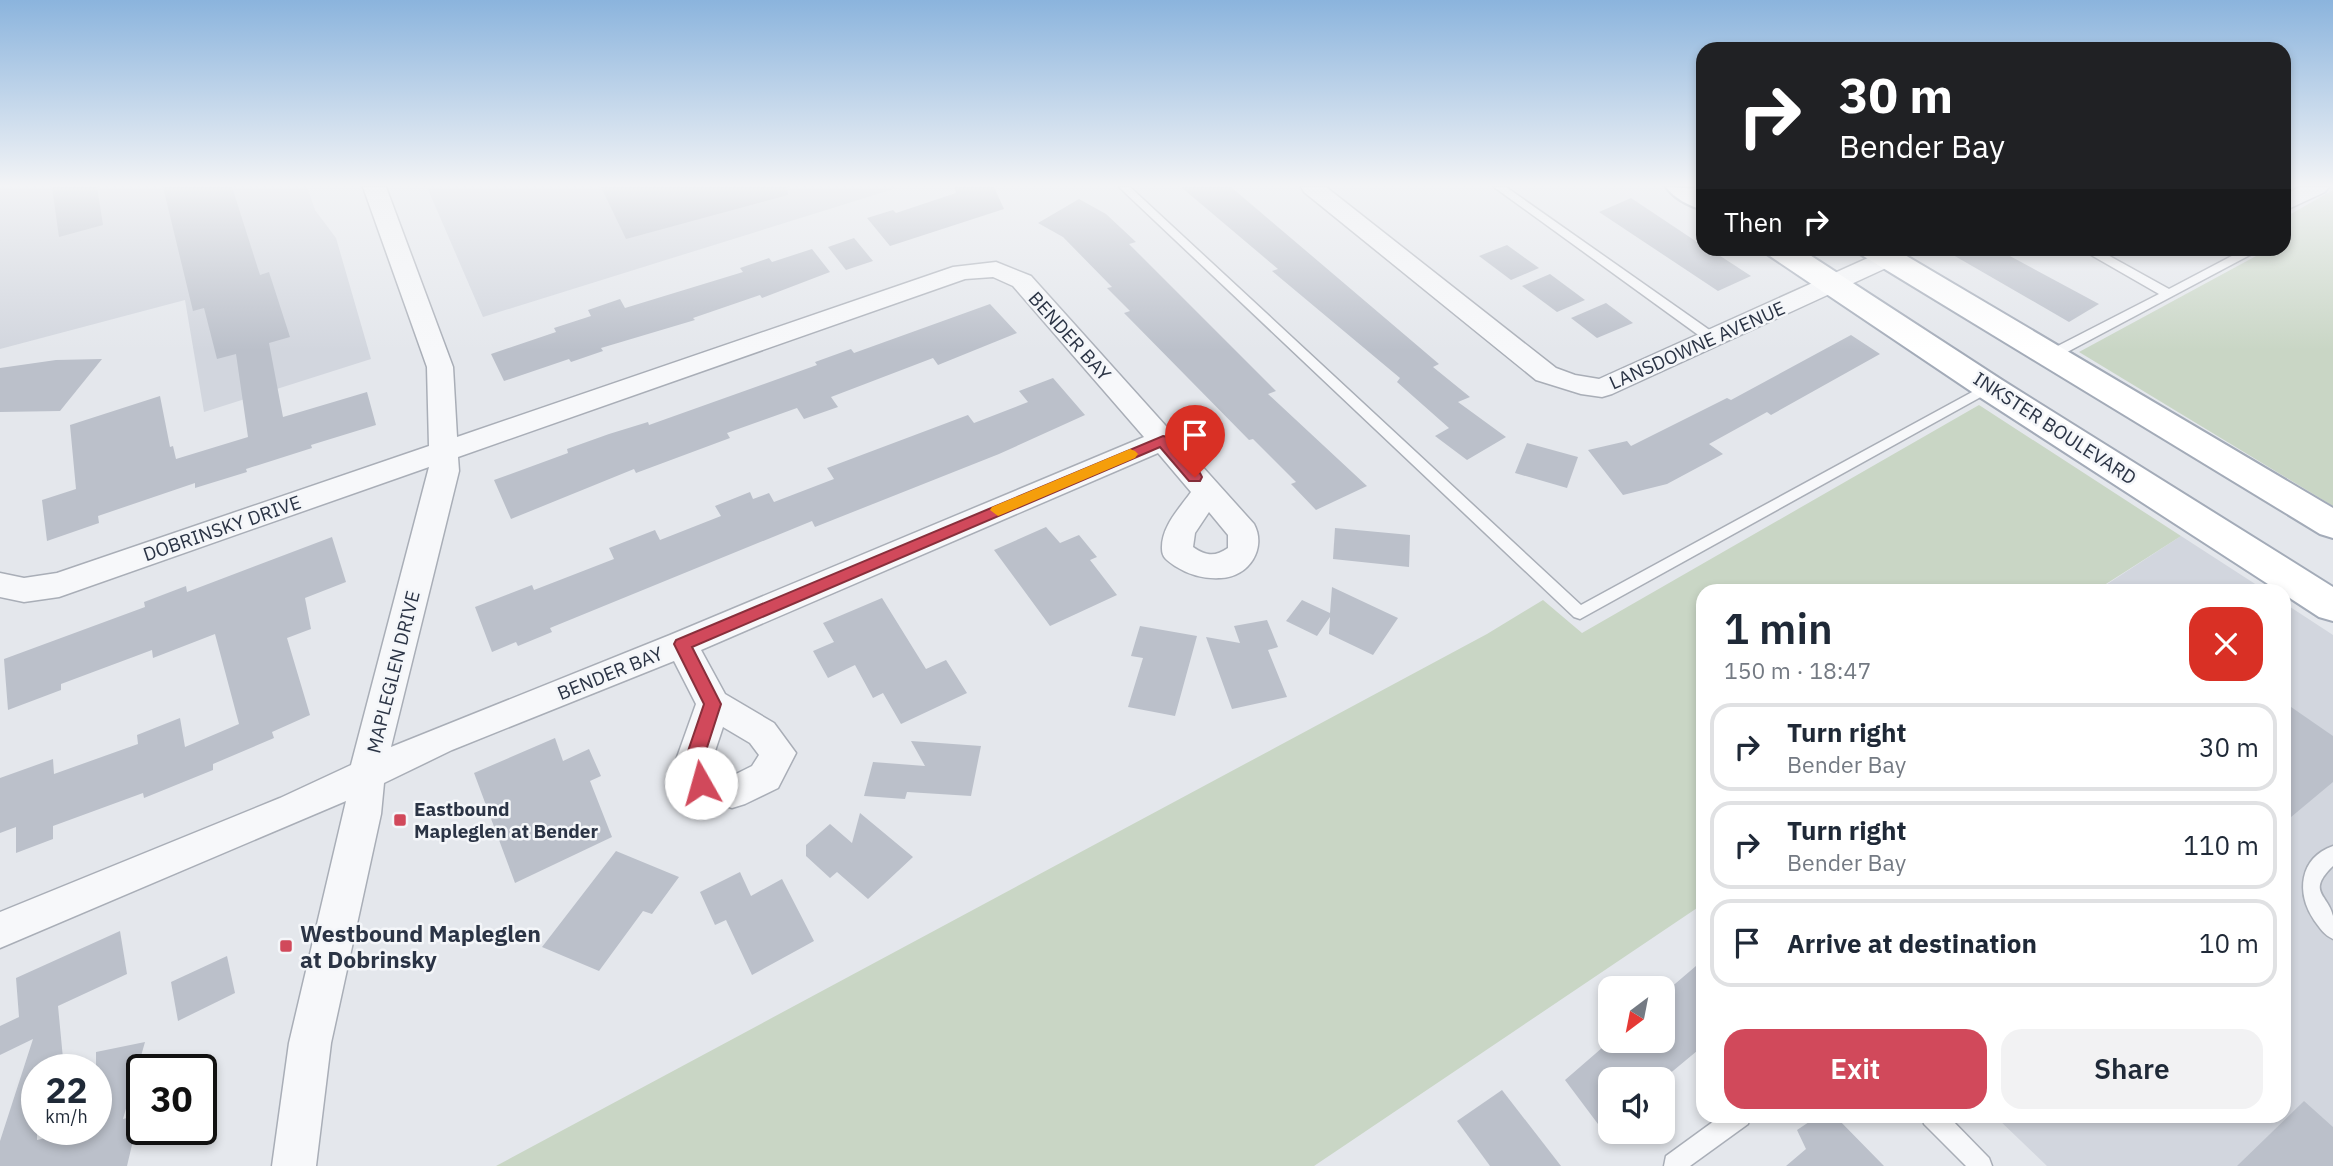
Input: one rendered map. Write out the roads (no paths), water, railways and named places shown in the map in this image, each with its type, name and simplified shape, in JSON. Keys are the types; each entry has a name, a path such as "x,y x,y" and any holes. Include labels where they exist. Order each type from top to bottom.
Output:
{"main road":[{"name":"INKSTER BOULEVARD","path":"1790,256 1990,388 2333,606"},
{"path":"1884,256 2333,525"}],"street":[{"name":"MAPLEGLEN DRIVE","path":"294,1166 310,1043 363,814 367,773 443,478 440,367 393,241"},
{"name":"LANSDOWNE AVENUE","path":"1380,241 1546,374 1565,383 1602,388 1832,283 1874,256"},
{"name":"BENDER BAY","path":"443,451 962,272 996,269 1021,281 1207,492"},
{"name":"BENDER BAY","path":"367,773 440,740 682,644 1163,440"},
{"name":"DOBRINSKY DRIVE","path":"0,585 23,590 59,585 443,451"},
{"path":"682,644 713,704"},
{"path":"0,930 293,809 367,773"}],"lane":[{"path":"1182,241 1580,613 1990,388"},
{"path":"1576,241 1713,339"},
{"path":"2100,256 2167,293"},
{"path":"2051,355 2240,256"},
{"path":"2333,854 2316,869 2309,889 2315,906 2333,930"},
{"path":"1674,1164 1730,1123"},
{"path":"1938,1123 1981,1166"}],"place":[{"name":"Eastbound Mapleglen at Bender","path":"400,820"},
{"name":"Westbound Mapleglen at Dobrinsky","path":"286,946"}]}
